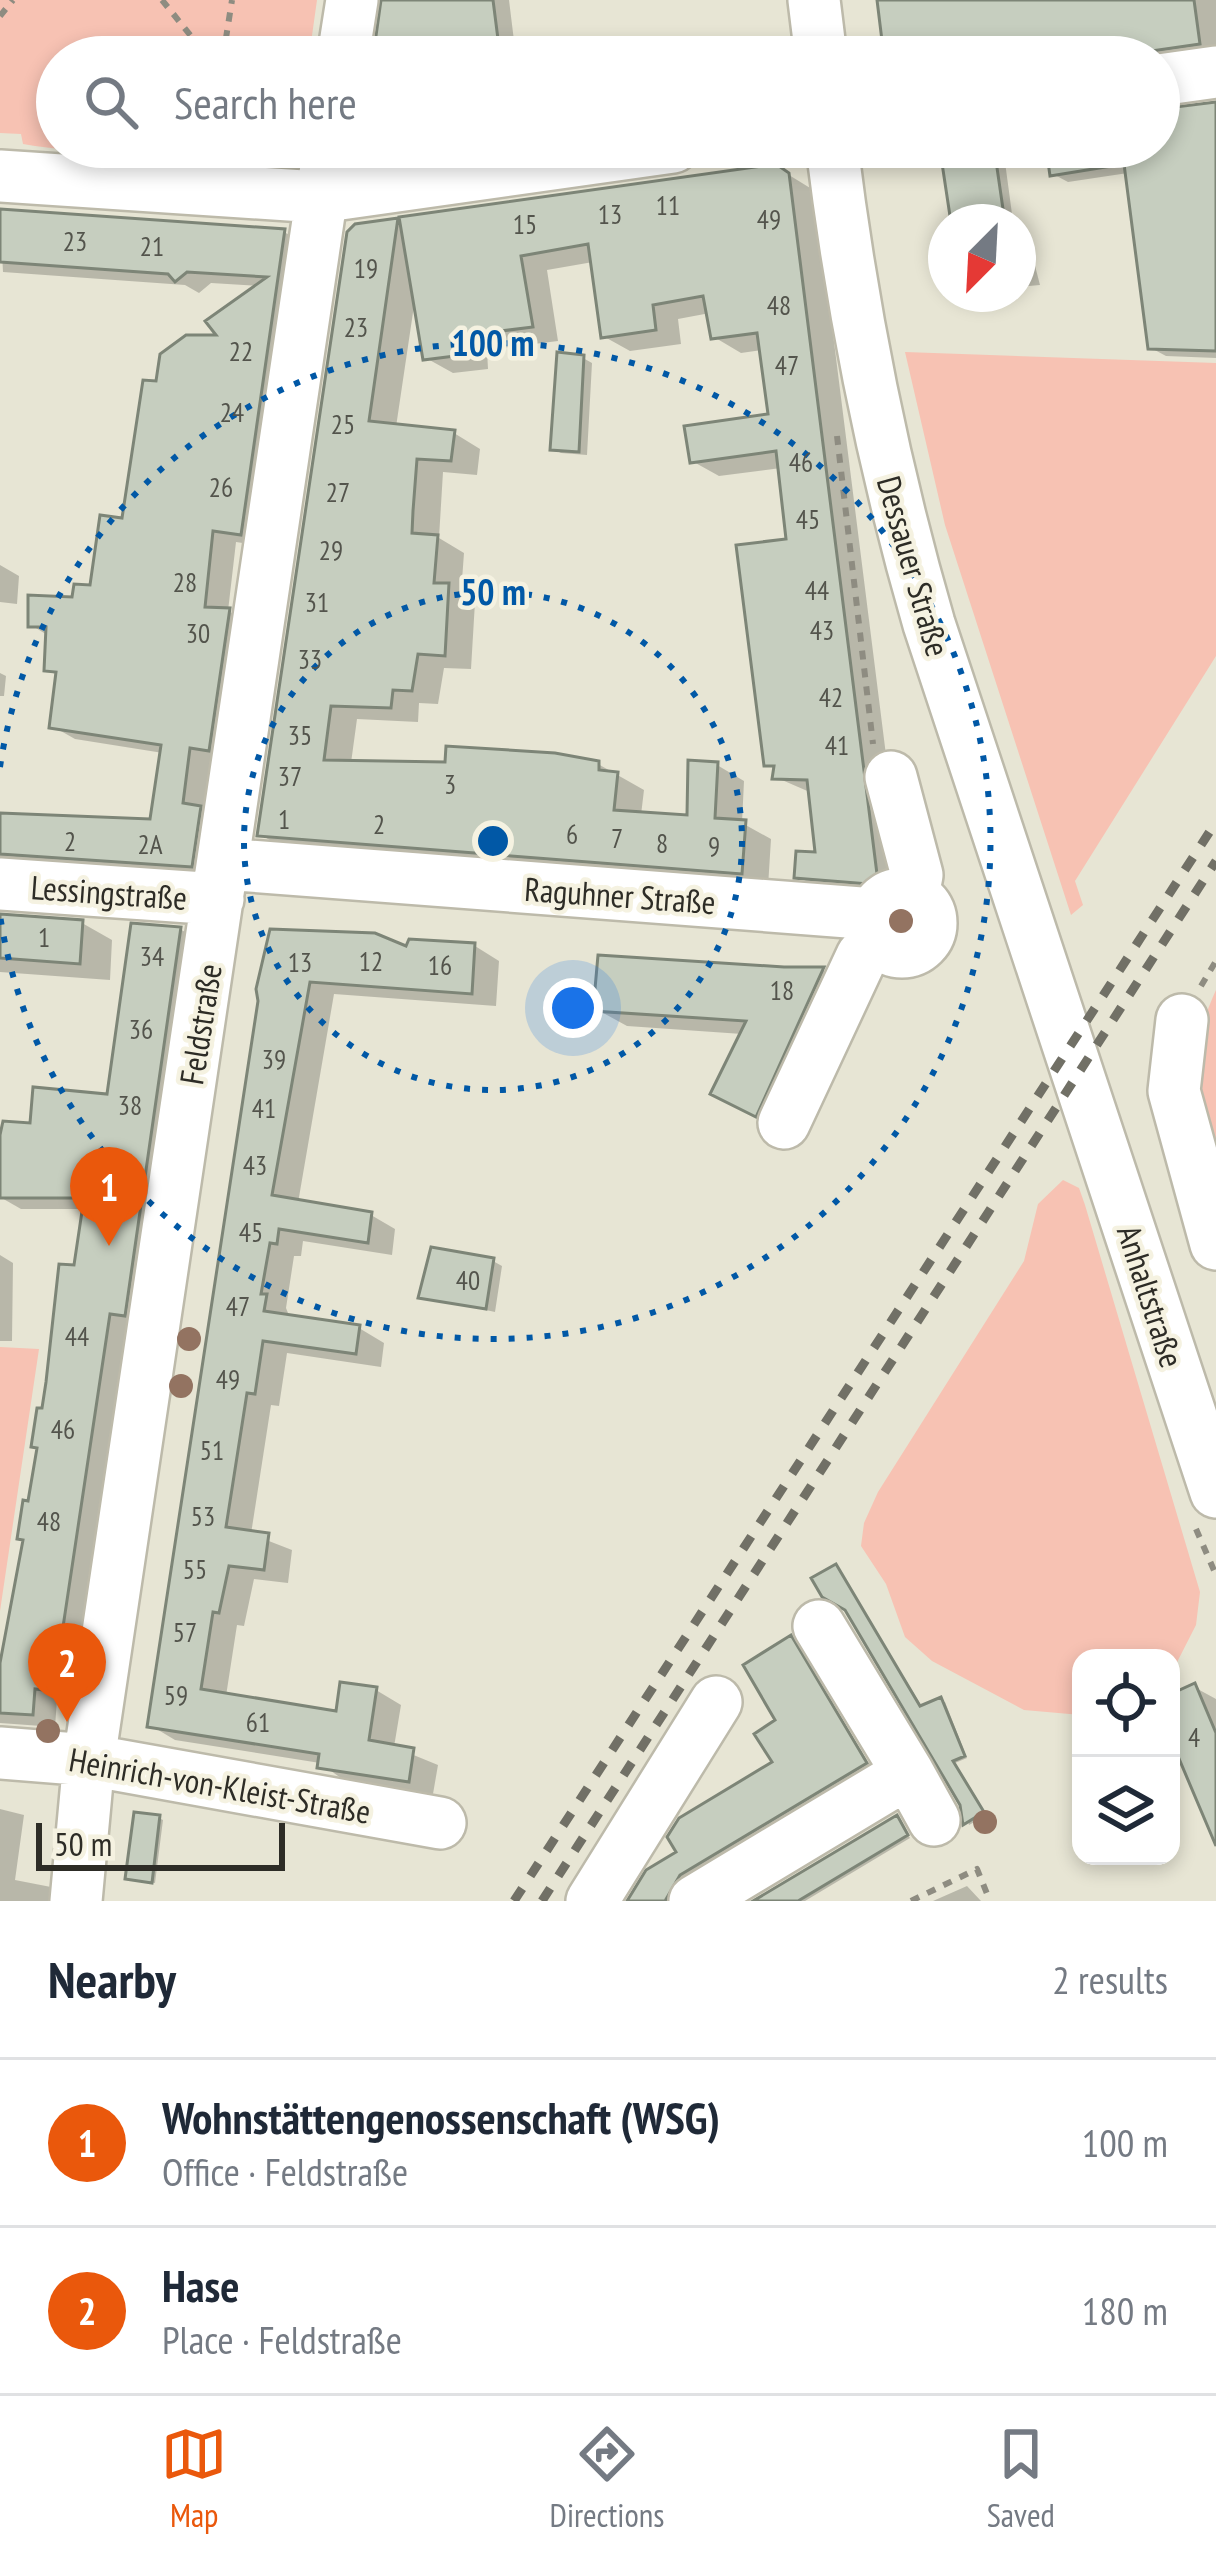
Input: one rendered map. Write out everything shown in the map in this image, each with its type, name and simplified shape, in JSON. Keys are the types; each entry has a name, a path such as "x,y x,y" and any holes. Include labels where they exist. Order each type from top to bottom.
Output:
{"street":[{"path":"346,36 352,0"},
{"path":"814,0 818,36"},
{"path":"1180,77 1216,71"},
{"name":"Feldstraße","path":"76,1901 88,1760 325,168"},
{"path":"0,176 319,197 524,168"},
{"name":"Dessauer Straße","path":"835,168 862,361 893,500 1086,1100"},
{"path":"784,1123 862,956 917,875 891,777"},
{"name":"Lessingstraße","path":"0,884 221,882"},
{"name":"Raguhner Straße","path":"221,882 888,917"},
{"path":"1187,1010 1174,1091 1216,1244"},
{"name":"Anhaltstraße","path":"1086,1100 1216,1492"},
{"path":"819,1626 934,1820"},
{"path":"592,1901 716,1702"},
{"name":"Heinrich-von-Kleist-Straße","path":"0,1753 88,1760 440,1823"},
{"path":"695,1901 908,1773"}],"path":[{"path":"0,16 13,0"},
{"path":"161,0 191,36"},
{"path":"226,36 232,0"},
{"path":"837,431 875,766 891,777"},
{"path":"1187,1010 1216,961"},
{"path":"1201,1545 1216,1575"},
{"path":"911,1901 977,1869 990,1901"}],"shaded area":[{"path":"0,0 317,0 312,36 36,36 36,146 23,144 21,134 0,133"},
{"path":"212,168 293,168 292,178"},
{"path":"905,352 1216,363 1216,656 1075,881 1083,905 1071,915 945,525"},
{"path":"1216,990 1216,1198 1197,1117 1194,1071 1204,1020"},
{"path":"1063,1180 1079,1188 1200,1592 1196,1625 1180,1656 1180,1649 1072,1649 1072,1714 1024,1710 932,1661 905,1637 886,1584 861,1546 864,1523 878,1492 1024,1261 1038,1204"},
{"path":"0,1347 39,1349 0,1611"}],"building":[{"path":"381,0 493,0 498,36 376,36"},
{"path":"877,0 1194,0 1200,44 1180,47 1180,36 881,36"},
{"path":"1216,102 1216,351 1148,349 1125,168 1180,168 1180,106"},
{"path":"748,168 782,168 789,173 877,874 869,884 794,878 796,851 815,852 807,780 772,779 774,766 764,766 736,545 786,539 776,451 690,463 684,426 768,414 757,333 711,339 703,296 653,305 656,330 601,338 588,244 521,256 533,327 461,336 463,355 423,360 399,217"},
{"path":"943,168 997,168 1002,204 948,204"},
{"path":"1049,168 1099,168 1050,176"},
{"path":"0,209 285,229 241,535 213,531 205,607 230,608 209,751 190,748 183,803 201,806 192,867 0,854 0,813 150,819 161,745 49,728 56,672 44,671 46,627 28,627 28,595 72,597 74,584 90,585 100,515 122,518 143,380 156,381 160,354 186,335 216,335 205,321 267,277 187,272 175,282 168,274 0,262"},
{"path":"398,218 369,421 455,430 451,461 417,459 412,533 438,535 434,583 449,583 445,656 418,654 412,691 393,690 391,708 331,706 324,760 445,762 446,746 555,753 599,761 599,770 618,772 614,810 687,815 688,760 718,762 715,818 746,820 742,874 257,836 347,232 355,224"},
{"path":"557,352 584,355 579,452 550,450"},
{"path":"0,914 83,920 80,964 0,958"},
{"path":"131,923 181,927 125,1316 110,1314 57,1667 46,1666 44,1690 35,1689 33,1715 0,1713 0,1663 23,1540 17,1539 23,1500 28,1501 37,1448 31,1447 46,1382 59,1264 74,1265 84,1198 0,1198 0,1135 3,1121 30,1123 33,1087 107,1094"},
{"path":"270,929 375,933 406,946 409,939 475,943 472,994 310,982 272,1195 372,1212 368,1243 279,1229 277,1244 270,1243 261,1294 267,1294 264,1311 360,1325 356,1354 263,1341 255,1394 247,1393 226,1527 269,1533 264,1570 229,1566 219,1613 213,1612 201,1689 336,1711 340,1682 377,1687 369,1740 414,1748 409,1782 317,1768 319,1754 147,1727 258,1001 256,989"},
{"path":"598,955 824,967 756,1117 710,1094 746,1021 593,1011"},
{"path":"431,1247 494,1258 486,1309 418,1298"},
{"path":"836,1564 920,1706 941,1697 965,1756 953,1761 984,1812 963,1825 960,1805 845,1610 822,1597 811,1578"},
{"path":"791,1635 867,1763 680,1875 665,1901 627,1901 646,1870 676,1852 667,1837 679,1818 772,1762 754,1734 775,1720 743,1665"},
{"path":"1195,1683 1216,1733 1216,1846 1180,1761 1180,1690"},
{"path":"134,1812 160,1815 152,1883 125,1879"},
{"path":"897,1815 908,1835 798,1901 753,1901"}],"railway":[{"path":"514,1901 1216,822"},
{"path":"542,1901 1216,861"}],"place":[{"name":"Wohnstättengenossenschaft (WSG)","path":"109,1246"},
{"name":"Hase","path":"67,1722"}]}
